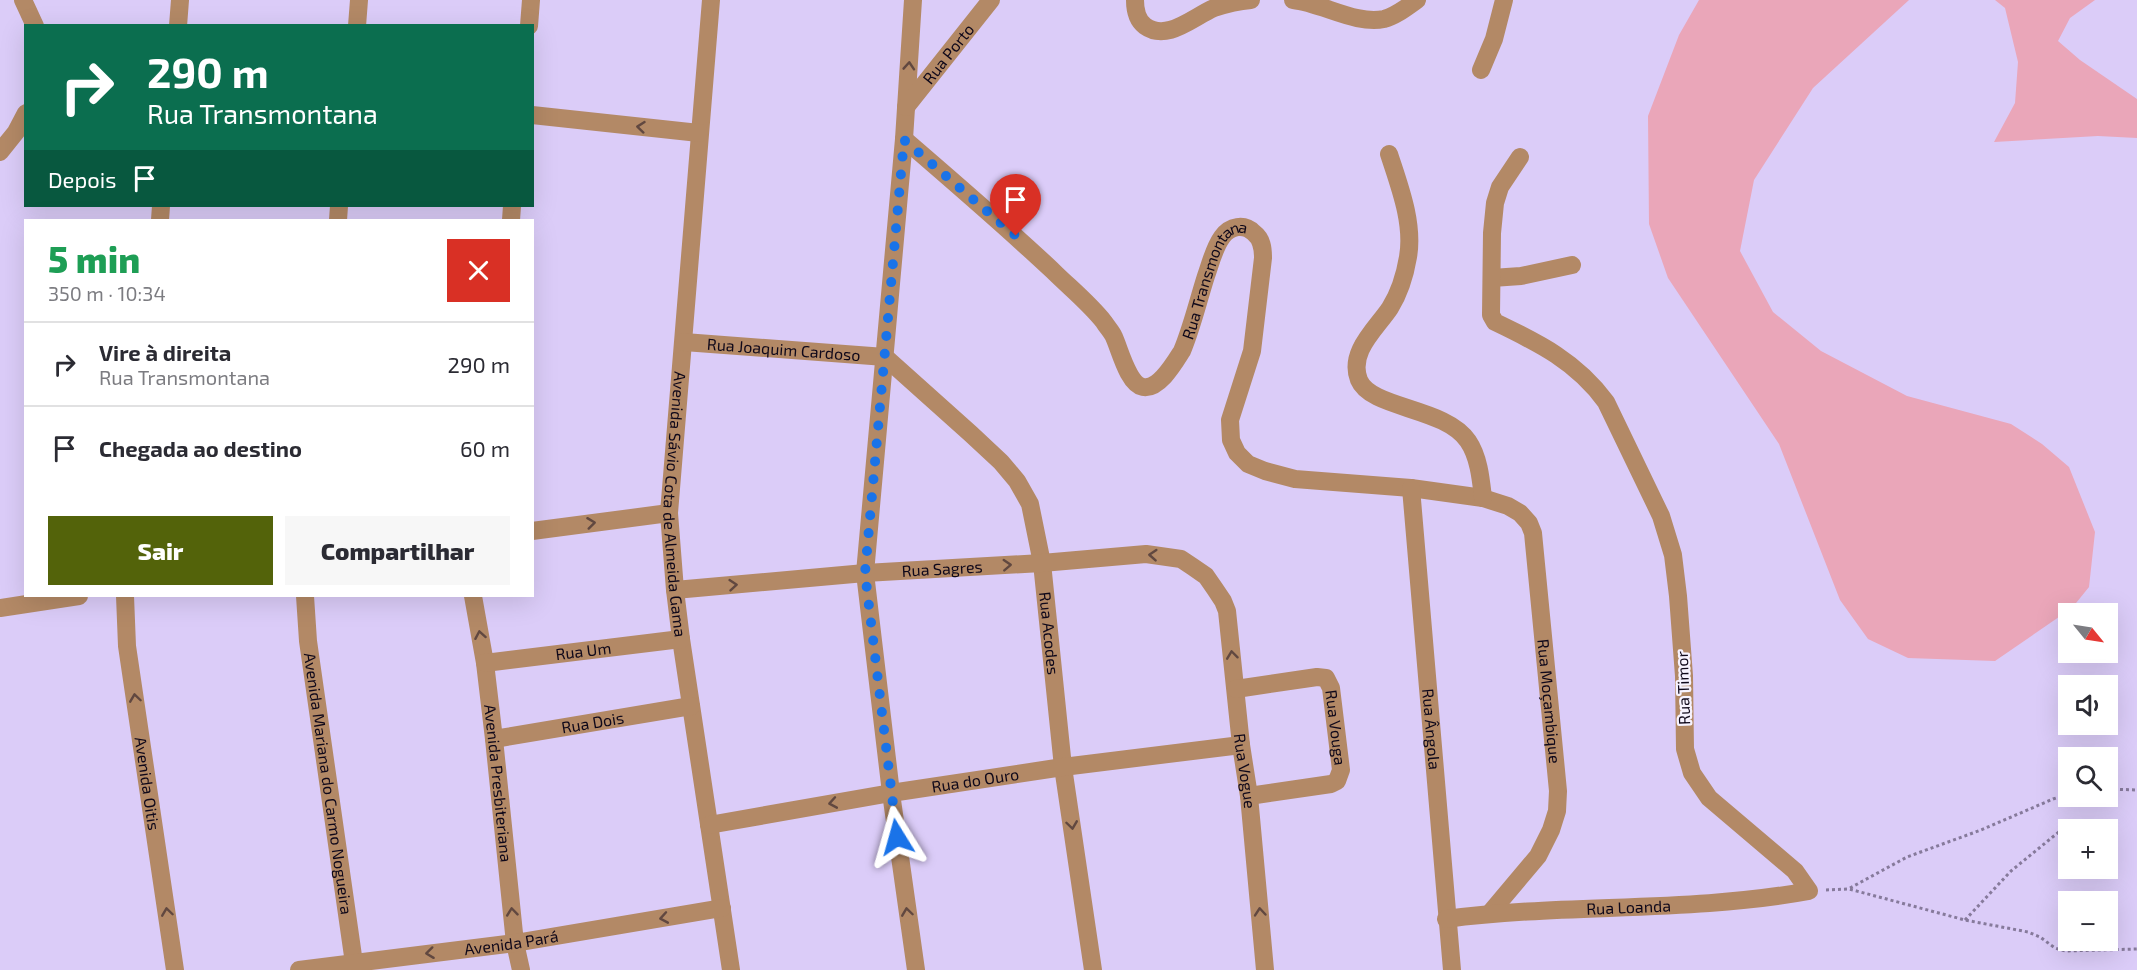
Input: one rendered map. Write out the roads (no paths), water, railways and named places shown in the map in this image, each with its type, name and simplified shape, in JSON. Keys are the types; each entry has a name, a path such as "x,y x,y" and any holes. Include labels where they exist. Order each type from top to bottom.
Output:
{"street":[{"path":"23,0 34,24"},
{"path":"178,24 180,0"},
{"path":"357,24 359,0"},
{"path":"529,24 531,0"},
{"name":"Avenida Sávio Cota de Almeida Gama","path":"711,0 669,513 681,639 731,970"},
{"path":"913,0 904,140 865,573 891,793 916,970"},
{"name":"Rua Porto","path":"906,107 991,0"},
{"path":"1135,0 1137,17 1142,24 1161,32 1170,30 1214,8 1251,0"},
{"path":"1293,0 1370,20 1392,16 1416,0"},
{"path":"1356,0 1370,20"},
{"path":"1481,70 1494,39 1504,0"},
{"path":"534,115 699,133"},
{"path":"0,152 16,132 24,117"},
{"name":"Rua Transmontana","path":"904,140 1000,220 1097,314 1113,334 1132,380 1142,387 1154,385 1182,351 1214,251 1224,234 1235,227 1252,230 1259,237 1263,246 1263,258 1249,366 1230,420 1232,440 1237,453 1248,464 1295,479 1411,488"},
{"path":"1389,154 1397,177 1408,228 1408,254 1401,285 1390,308 1375,326 1358,356 1356,369 1359,382 1377,397 1428,414 1457,429 1468,440 1473,452 1483,498"},
{"path":"1520,157 1497,194 1492,233 1492,278 1521,276 1572,265"},
{"name":"Rua Timor","path":"1492,278 1493,319 1567,361 1581,373 1606,402 1661,516 1673,555 1678,596 1684,676 1685,748 1692,773 1709,798 1795,871 1809,891"},
{"name":"Rua Joaquim Cardoso","path":"684,342 885,357"},
{"name":"Rua Acodes","path":"885,357 1001,462 1017,481 1029,504 1042,563 1063,767 1093,970"},
{"name":"Rua Moçambique","path":"1411,488 1483,498 1508,506 1520,513 1529,523 1533,533 1558,791 1557,811 1551,830 1538,856 1490,913"},
{"name":"Rua Ângola","path":"1411,488 1452,970"},
{"path":"534,531 669,513"},
{"name":"Rua Sagres","path":"675,590 865,573 1042,563 1146,554 1181,559 1206,576"},
{"name":"Rua Vogue","path":"1206,576 1227,611 1249,796 1265,970"},
{"path":"0,608 72,597"},
{"name":"Avenida Oitis","path":"125,597 127,646 175,970"},
{"name":"Avenida Mariana do Carmo Nogueira","path":"305,597 308,641 355,966"},
{"name":"Avenida Presbiteriana","path":"473,597 494,739 515,943 520,970"},
{"name":"Rua Um","path":"484,663 681,639"},
{"name":"Rua Vouga","path":"1236,689 1317,677 1326,678 1331,688 1341,770 1337,781 1331,784 1249,796"},
{"name":"Rua Dois","path":"494,739 691,706"},
{"name":"Rua do Ouro","path":"709,825 891,793 1063,767 1242,745"},
{"name":"Rua Loanda","path":"1446,919 1490,913 1727,903 1809,891"},
{"name":"Avenida Pará","path":"299,970 355,966 515,943 722,908"}]}
